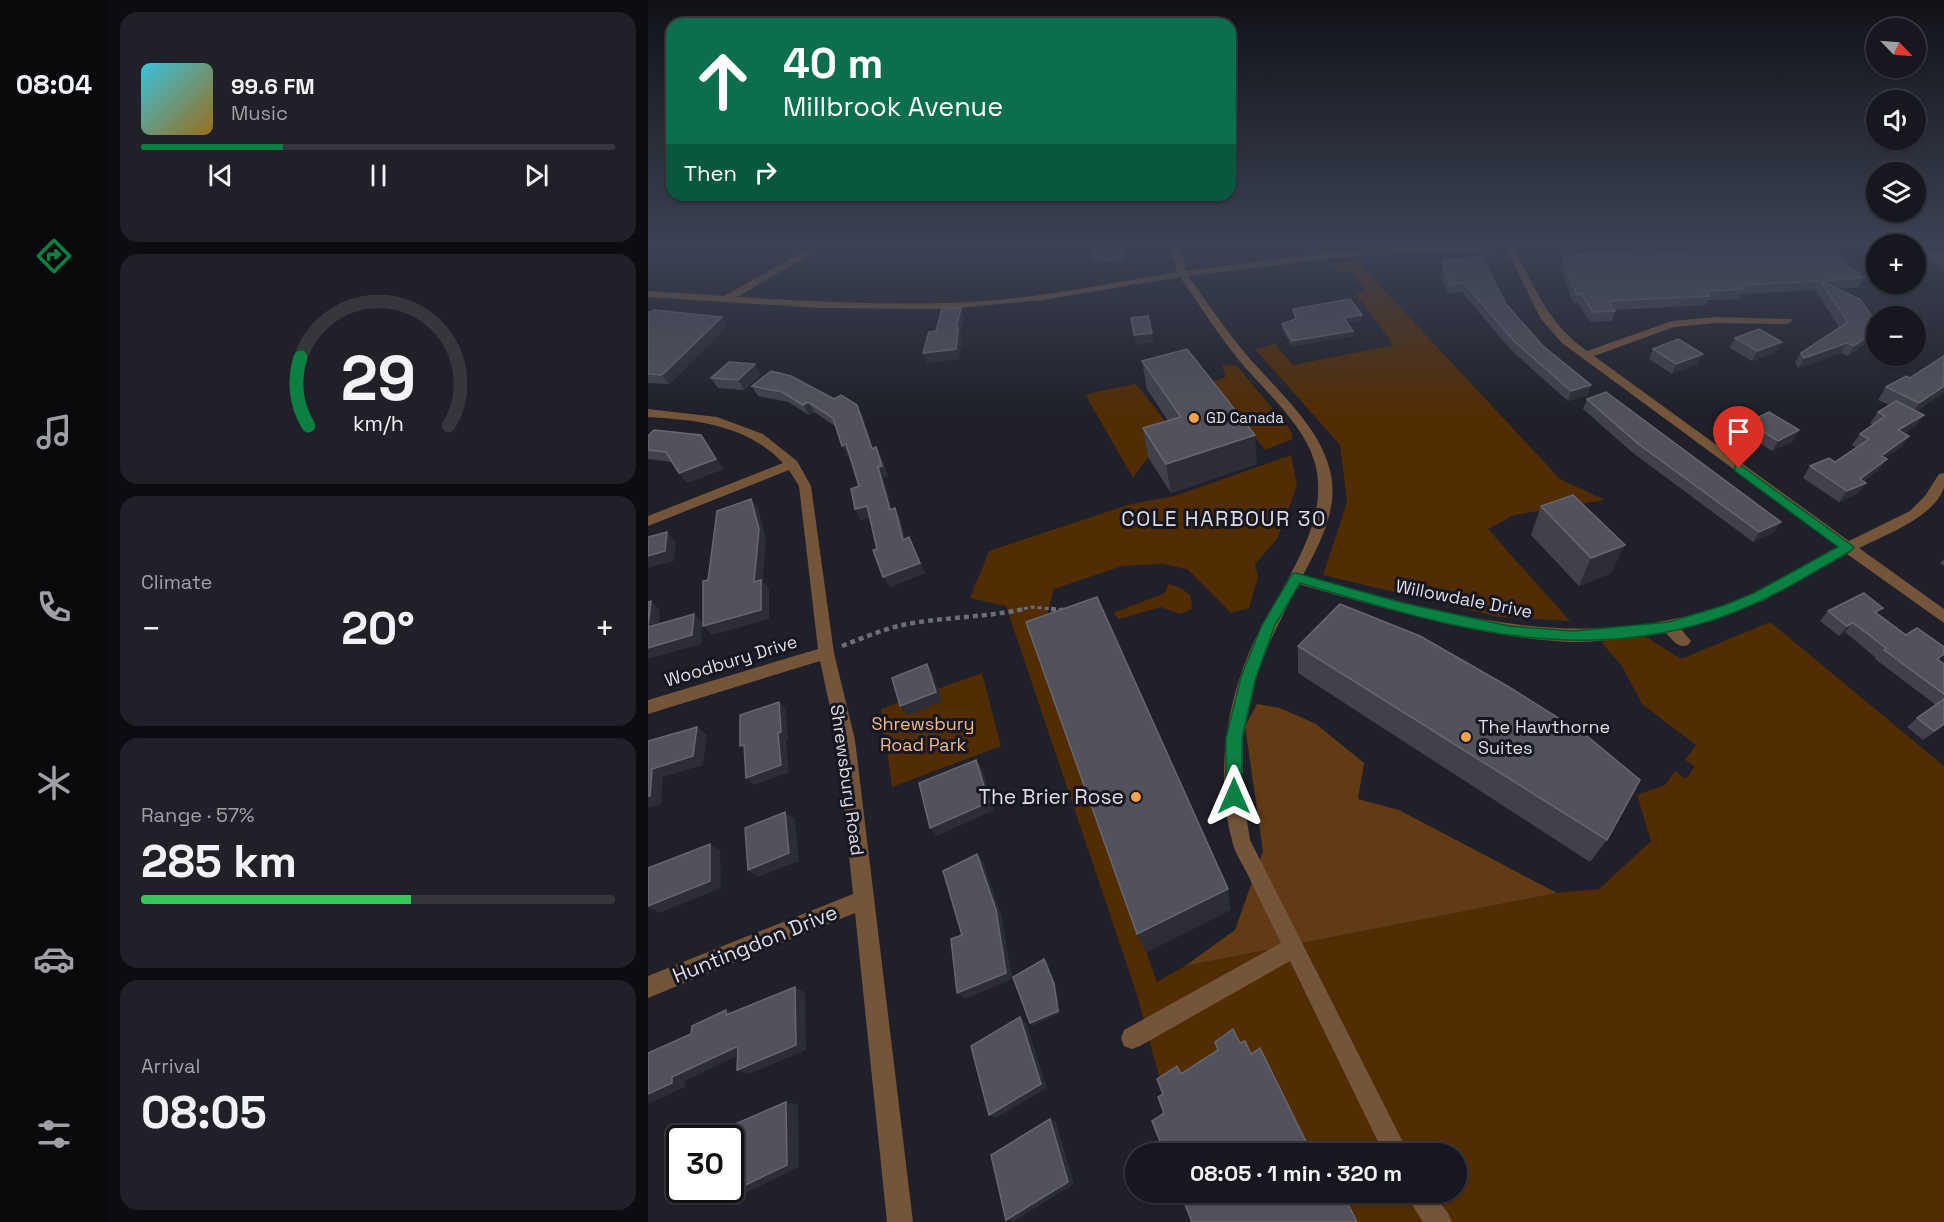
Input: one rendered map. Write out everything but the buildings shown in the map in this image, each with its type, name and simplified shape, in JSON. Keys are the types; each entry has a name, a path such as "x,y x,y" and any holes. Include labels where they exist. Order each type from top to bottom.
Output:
{"street":[{"path":"757,301 819,305 948,306 1000,301"},
{"path":"1202,301 1240,354 1309,435 1320,458 1325,477 1324,503 1315,539 1269,625 1248,677 1234,738 1234,796 1241,841 1392,1143"},
{"path":"1537,301 1549,323 1566,341 1944,617"},
{"path":"1586,356 1672,324 1725,320 1787,321"},
{"name":"Shrewsbury Road","path":"648,413 710,418 733,425 776,448 793,464 808,496 826,653 846,740 862,900 900,1222"},
{"path":"648,521 793,464"},
{"name":"Willowdale Drive","path":"1296,578 1399,607 1509,631 1573,636 1669,627 1758,597 1848,547 1916,514 1930,499 1944,477"},
{"path":"1669,627 1683,641"},
{"name":"Woodbury Drive","path":"648,707 826,653"},
{"name":"Huntingdon Drive","path":"648,987 862,900"},
{"path":"1132,1038 1294,947"},
{"path":"1424,1203 1438,1222"}],"path":[{"path":"826,653 871,634 910,623 1005,613 1032,607 1064,610"}],"green space":[{"path":"1361,301 1394,301 1560,479 1605,500 1514,515 1488,529 1570,621 1498,617 1323,575 1347,502 1340,445 1255,349 1275,344 1293,365 1394,345"},
{"path":"1222,365 1237,366 1292,432 1292,439 1265,450 1213,381 1226,377"},
{"path":"1136,384 1185,446 1148,457 1133,478 1086,396"},
{"path":"1291,455 1297,486 1277,539 1255,564 1258,577 1249,608 1231,613 1187,569 1163,564 1122,566 1054,589 1038,650 1157,982 1185,966 1557,893 1599,889 1651,841 1637,795 1665,785 1675,771 1686,779 1695,766 1685,760 1696,745 1642,704 1622,666 1601,642 1637,631 1681,659 1770,622 1944,766 1944,1222 1198,1222 1193,1203 1467,1203 1467,1143 1177,1143 1137,995 1006,606 970,598 989,551 1131,504 1175,496"},
{"path":"1169,584 1181,588 1191,596 1192,609 1180,614 1161,607 1119,619 1113,613 1165,593"},
{"name":"Shrewsbury Road Park","path":"982,673 1001,746 892,787 881,709"}],"shaded area":[{"path":"1257,704 1280,708 1316,724 1364,763 1358,799 1399,810 1557,893 1185,966 1235,930 1263,851 1245,726"}],"place":[{"name":"GD Canada","path":"1194,418"},
{"name":"The Hawthorne Suites","path":"1466,737"},
{"name":"The Brier Rose","path":"1136,797"}],"district":[{"name":"COLE HARBOUR 30","path":"1224,519"}],"route":[{"path":"1234,796 1234,738 1248,677 1269,625 1296,578 1346,594 1463,623 1509,631 1573,636 1669,627 1758,597 1848,547 1739,468"}]}
